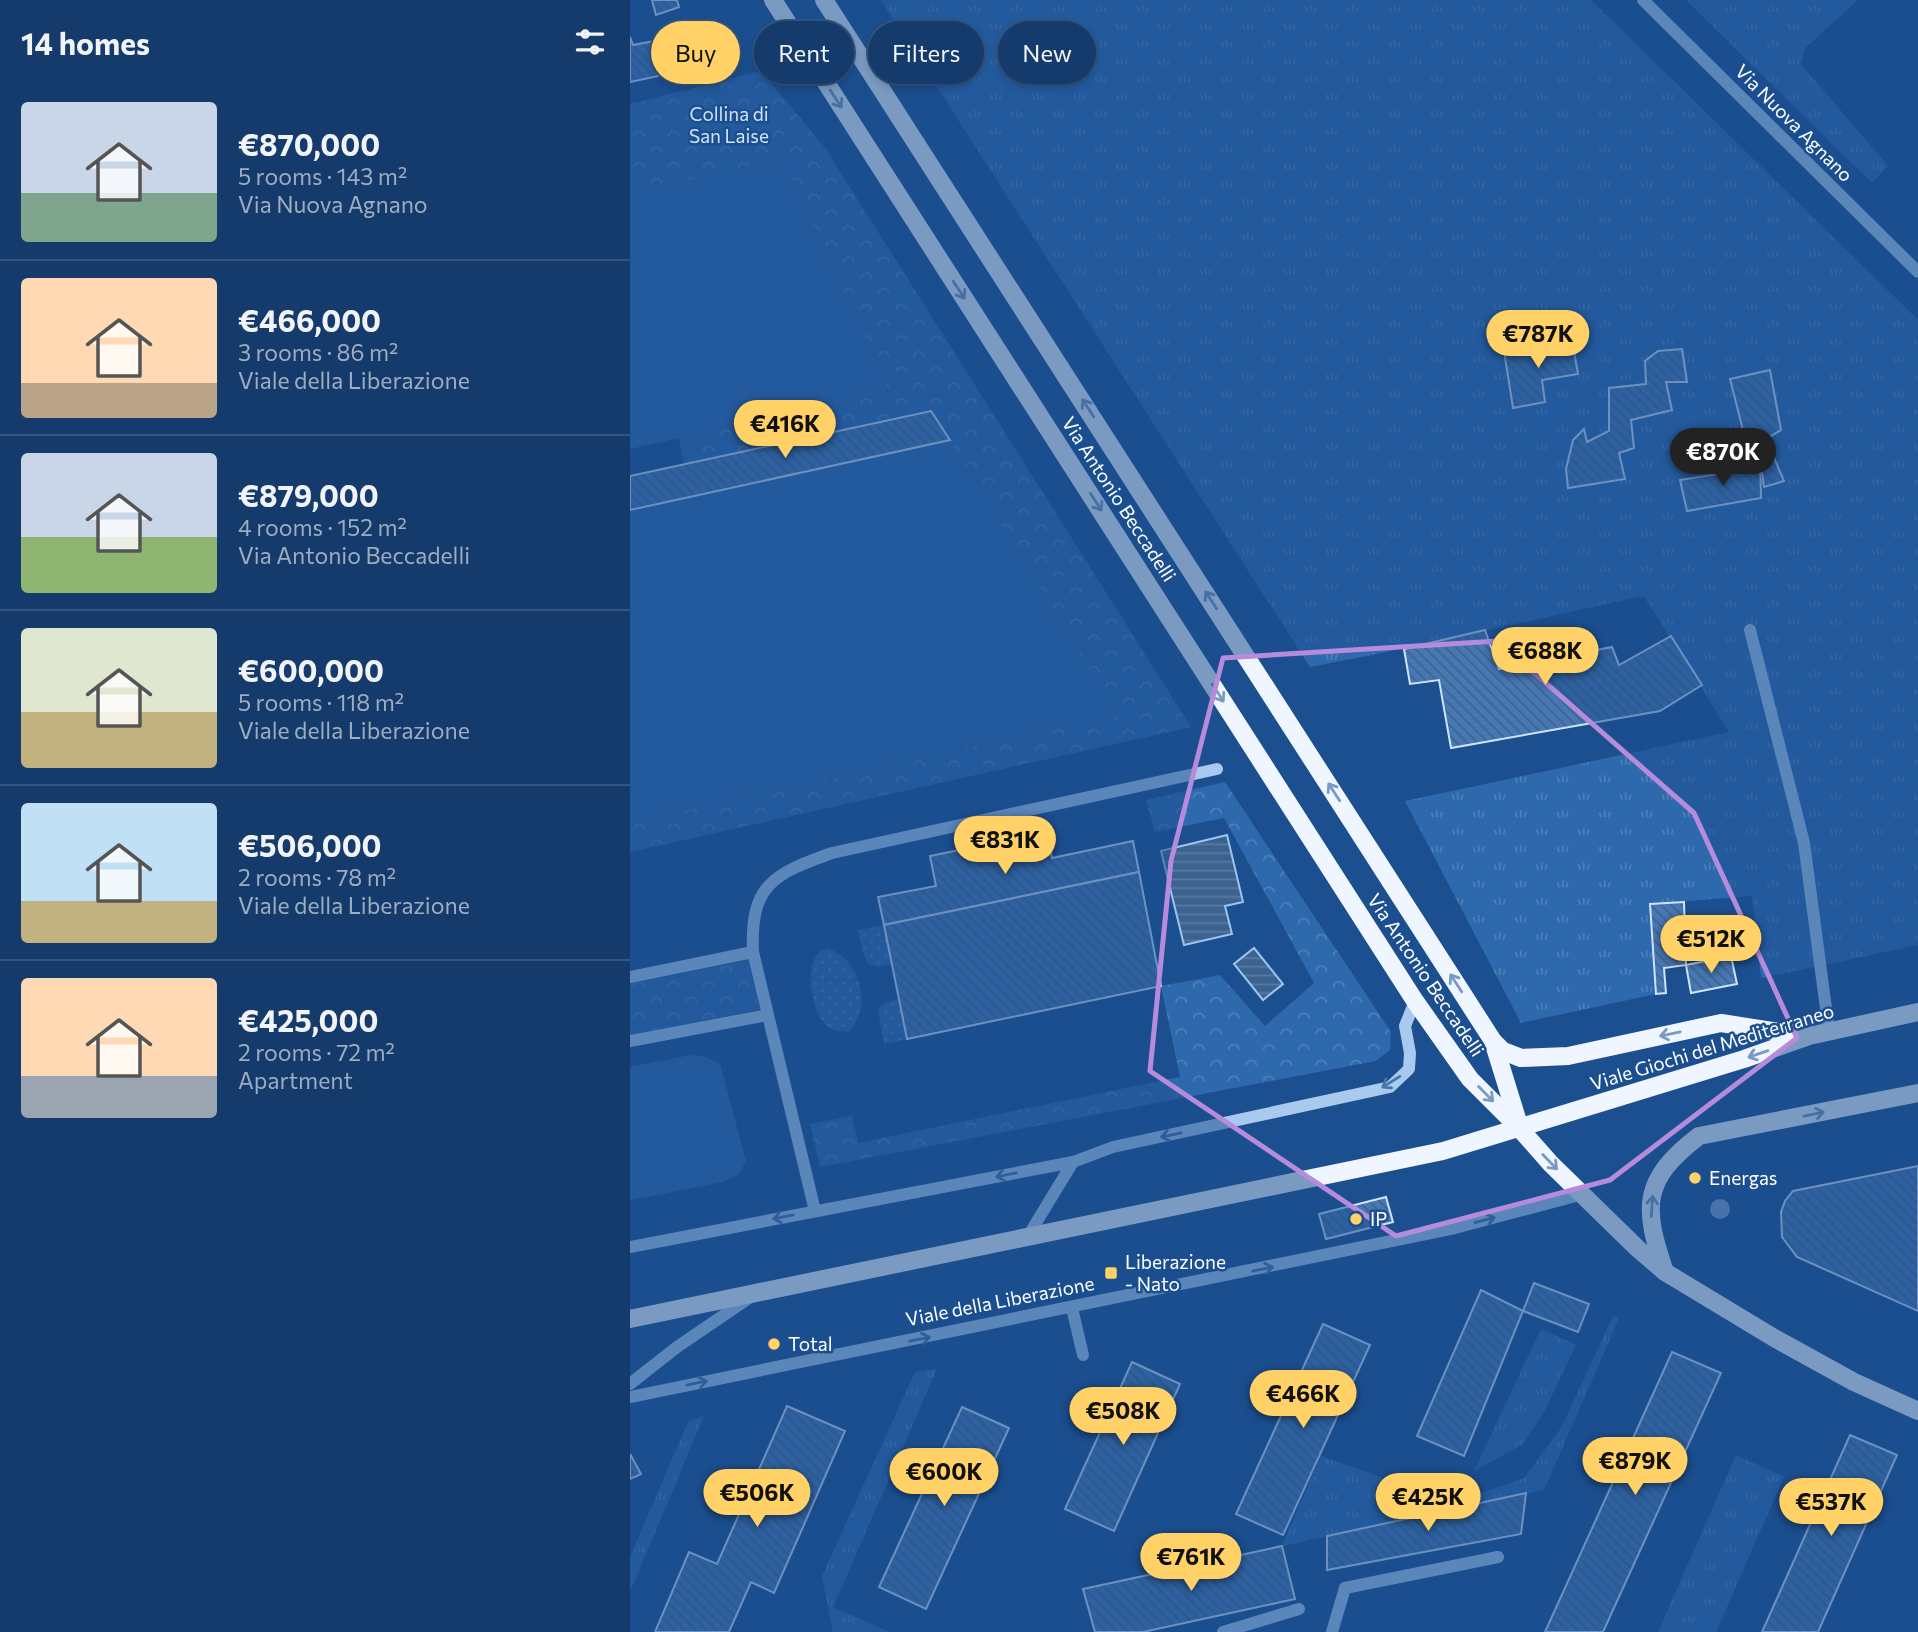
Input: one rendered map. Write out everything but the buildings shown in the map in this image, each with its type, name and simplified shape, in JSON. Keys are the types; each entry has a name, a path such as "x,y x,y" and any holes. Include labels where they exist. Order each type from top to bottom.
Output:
{"main road":[{"name":"Via Antonio Beccadelli","path":"772,0 1415,1001 1470,1079 1520,1129"},
{"name":"Via Antonio Beccadelli","path":"824,0 1493,1041 1520,1129"},
{"name":"Viale Giochi del Mediterraneo","path":"1028,1236 1443,1151 1745,1059 1809,1036 1918,1012"},
{"path":"1493,1041 1503,1051 1521,1058 1567,1056 1721,1023 1809,1036"},
{"path":"1665,1272 1651,1232 1651,1203 1656,1183 1676,1154 1699,1136 1918,1093"},
{"path":"1520,1129 1551,1164 1665,1272 1854,1382 1918,1411"},
{"path":"630,1320 1028,1236"}],"street":[{"name":"Via Nuova Agnano","path":"1643,0 1918,272"},
{"path":"1749,629 1804,843 1829,1031"},
{"path":"815,1211 753,952 752,929 759,896 779,875 832,852 1217,769"},
{"path":"630,977 753,952"},
{"path":"630,1247 1073,1162 1113,1147 1390,1087 1409,1069 1410,1054 1405,1026 1415,1001"},
{"path":"630,1041 768,1015"},
{"path":"1028,1236 1073,1162"},
{"name":"Viale della Liberazione","path":"630,1397 1455,1228 1583,1194"},
{"path":"630,1384 677,1347 755,1294"},
{"path":"1072,1308 1083,1355"},
{"path":"1332,1630 1345,1588 1498,1557"},
{"path":"1223,1632 1299,1609"}],"highlighted area":[{"path":"1498,641 1694,813 1797,1038 1610,1180 1396,1236 1150,1071 1171,861 1223,658"}],"green space":[{"path":"881,0 1591,0 1918,320 1918,945 1761,978 1752,896 1650,904 1656,994 1521,1023 1405,801 1729,732 1644,596 1310,667 935,84 984,84 984,21 895,21"},
{"path":"1686,0 1858,0 1805,48 1801,64 1888,166 1872,183"},
{"name":"Collina di San Laise","path":"754,73 754,84 772,84 825,148 1191,727 630,852 630,823 1116,714 931,411 684,464 679,438 889,391 782,158 630,194 630,104 709,84 740,84 740,76"},
{"path":"782,158 889,391 630,449 630,194"},
{"path":"950,440 1117,715 630,823 630,510"},
{"path":"1225,782 1391,1032 1390,1050 1376,1061 820,1167 810,1124 852,1116 858,1143 1180,1077 1161,986 1220,975 1265,1026 1314,983 1224,818 1155,832 1146,800"},
{"path":"884,925 892,964 878,967 868,964 858,930"},
{"path":"827,948 848,962 860,985 860,1010 856,1022 848,1032 827,1026 817,1012 814,1002 811,970 818,954"},
{"path":"748,960 760,1010 630,1035 630,984"},
{"path":"900,999 907,1039 884,1044 878,1009 885,1002"},
{"path":"691,1055 706,1057 720,1064 746,1161 739,1174 723,1182 630,1200 630,1067"},
{"path":"1613,1316 1619,1318 1544,1490 1282,1546 1321,1456 1454,1503 1524,1478 1561,1428"},
{"path":"1541,1329 1576,1345 1544,1412 1523,1444 1474,1471"},
{"path":"937,1369 833,1607 889,1632 833,1632 822,1576 915,1372"},
{"path":"704,1416 630,1592 630,1557 688,1422"},
{"path":"1736,1455 1784,1477 1716,1632 1658,1632"}],"shaded area":[{"path":"1227,835 1243,902 1225,906 1232,934 1184,945 1161,851"},
{"path":"1254,948 1283,984 1263,1000 1234,964"}],"place":[{"name":"Energas","path":"1695,1178"},
{"name":"IP","path":"1356,1219"},
{"name":"Liberazione - Nato","path":"1111,1273"},
{"name":"Total","path":"774,1344"}]}
